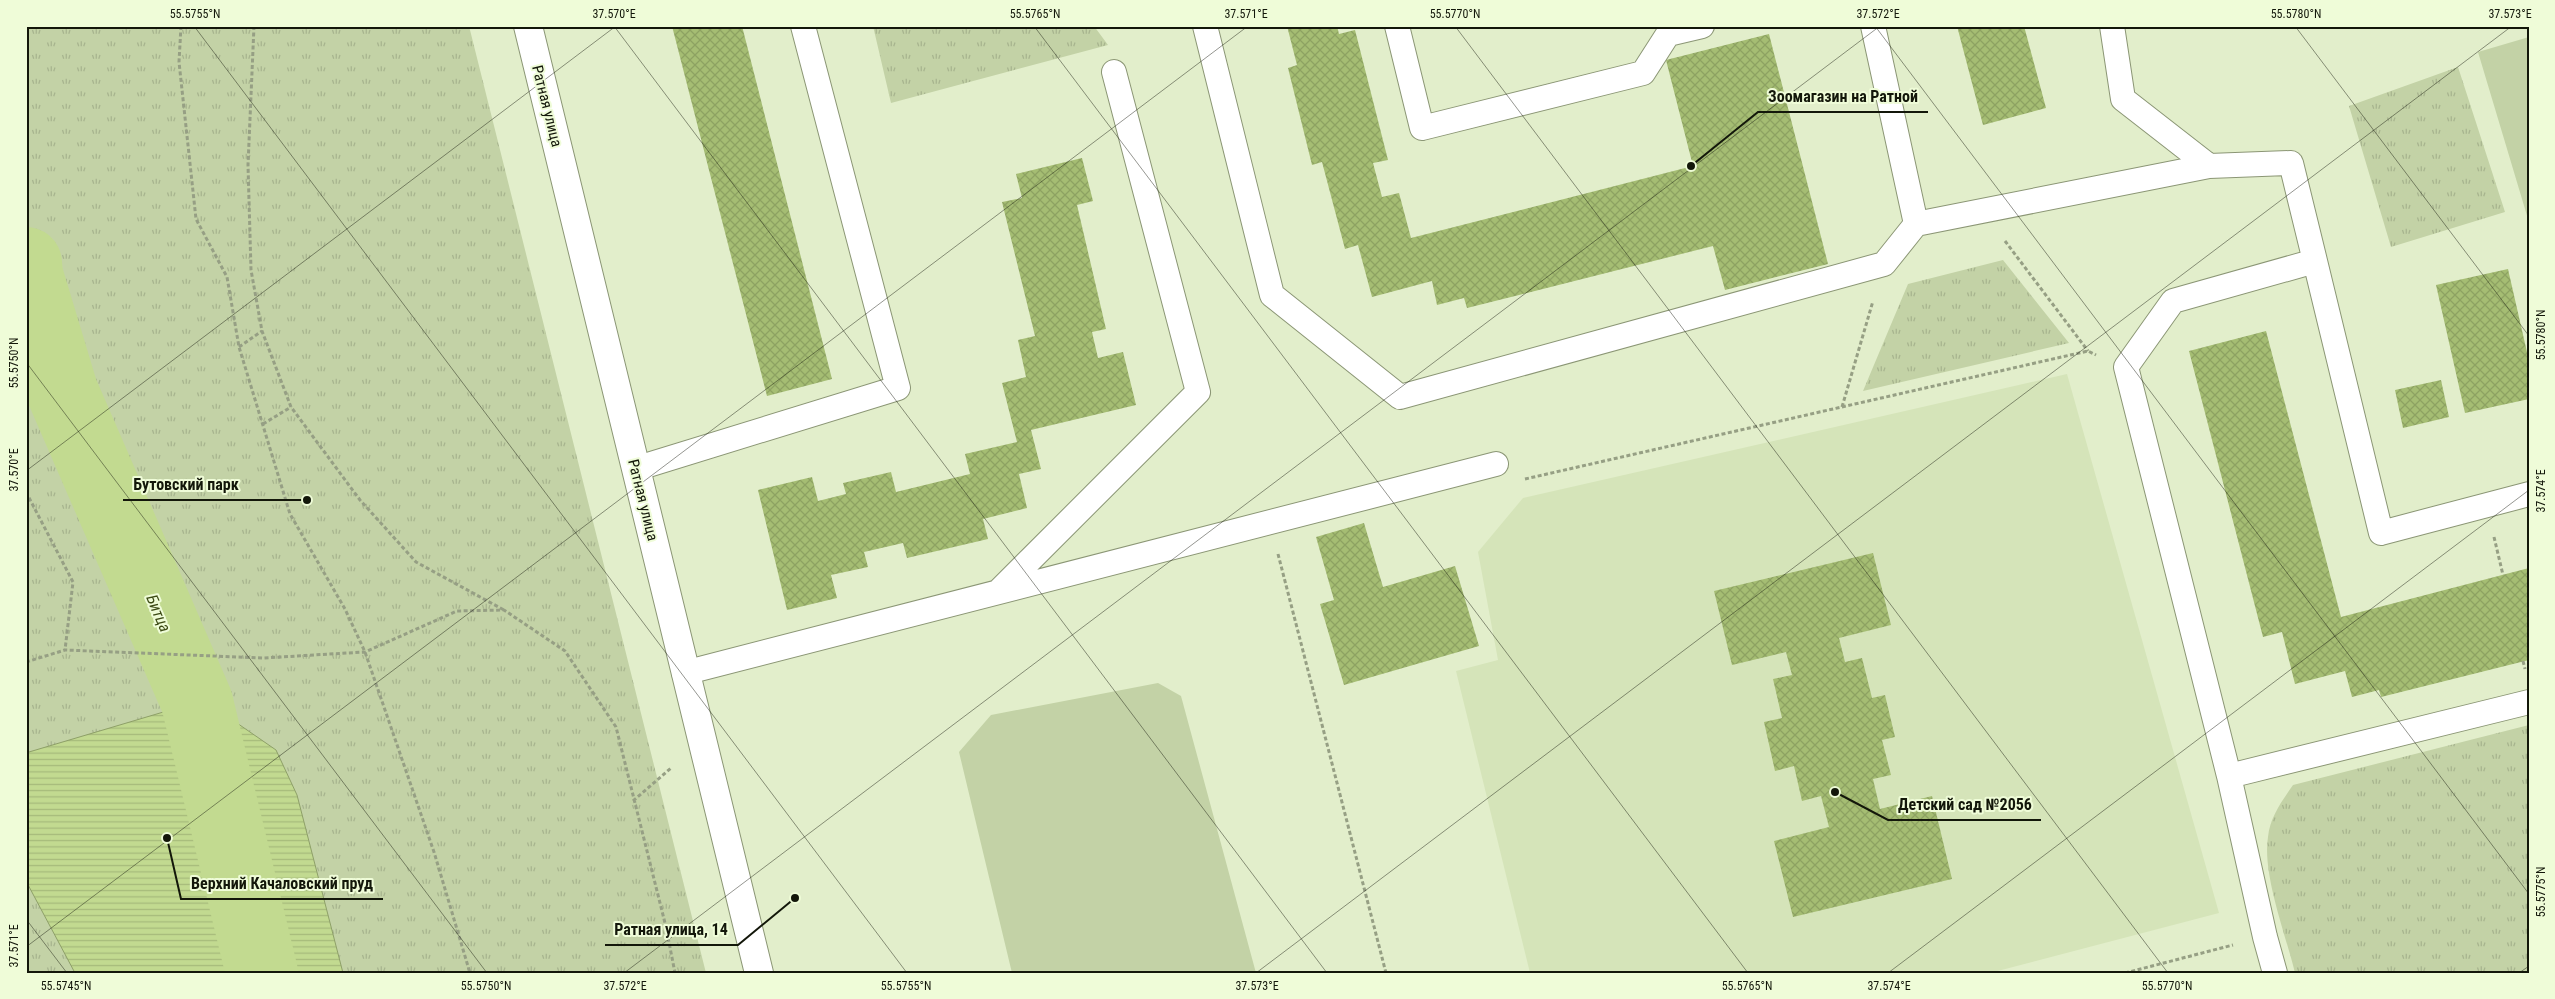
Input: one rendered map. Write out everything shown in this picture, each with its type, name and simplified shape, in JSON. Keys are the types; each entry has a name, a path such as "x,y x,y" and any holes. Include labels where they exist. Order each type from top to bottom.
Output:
{"street":[{"name":"Ратная улица","path":"528,26 684,672 759,973"}],"lane":[{"path":"635,469 898,388 803,26"},
{"path":"1205,26 1272,295 1400,396 1884,264 1916,224 2210,166 2292,163 2381,533 2529,494"},
{"path":"1397,26 1422,128 1642,73 1668,34 1702,26"},
{"path":"1873,26 1916,224"},
{"path":"2112,26 2123,99 2210,166"},
{"path":"1000,590 1198,392 1114,72"},
{"path":"2275,973 2229,776 2126,367 2173,301 2315,261"},
{"path":"684,672 1496,464"},
{"path":"2229,776 2529,702"}],"path":[{"path":"181,26 179,62 196,219 227,277 239,347 290,514 345,609 365,652 434,852 470,973"},
{"path":"254,26 248,166 250,270 262,332 291,407 360,500 416,562 504,610 565,652 616,726 633,801 666,927 675,973"},
{"path":"1982,210 2088,351 2126,367"},
{"path":"1842,407 1884,264"},
{"path":"239,347 262,332"},
{"path":"1496,464 1525,479 2088,351"},
{"path":"263,424 291,407"},
{"path":"26,492 73,582 65,650"},
{"path":"1270,522 1386,973"},
{"path":"26,662 65,650 263,658 365,652 457,611 504,610"},
{"path":"633,801 672,768"},
{"path":"2125,973 2265,936"}],"shaded area":[{"path":"2067,374 2219,913 1990,973 1530,973 1456,671 1498,660 1478,552 1523,498"},
{"path":"197,702 234,721 276,750 297,795 343,973 75,973 26,881 26,755 29,752"}],"green space":[{"path":"26,26 469,26 706,973 26,973"},
{"path":"873,26 1094,26 1108,45 891,103"},
{"path":"2529,37 2529,219 2528,219 2478,52"},
{"path":"2458,67 2505,212 2391,247 2349,106"},
{"path":"2003,260 2069,343 1863,391 1908,284"},
{"path":"1158,683 1181,696 1256,973 1012,973 959,752 991,715"},
{"path":"2529,725 2529,973 2295,973 2276,905 2268,869 2267,852 2271,823 2293,785"}],"building":[{"path":"672,26 742,26 832,379 767,396"},
{"path":"1287,26 1337,26 1339,34 1355,30 1388,160 1373,163 1382,197 1399,193 1411,238 1693,166 1666,60 1769,34 1828,264 1725,290 1713,246 1467,308 1464,298 1437,305 1432,281 1372,297 1358,245 1345,249 1322,162 1312,165 1288,68 1297,65"},
{"path":"1957,26 2024,26 2046,108 1983,125"},
{"path":"1082,158 1093,201 1077,205 1106,329 1092,332 1098,358 1123,352 1136,405 1031,430 1041,469 1019,474 1027,508 983,519 988,539 907,558 903,543 864,552 868,567 831,575 837,598 787,610 758,490 812,477 818,501 846,494 843,483 891,472 896,492 970,474 965,454 1017,442 1002,383 1026,377 1018,340 1035,336 1002,202 1022,198 1016,174"},
{"path":"2508,269 2529,361 2529,399 2465,413 2436,285"},
{"path":"2266,331 2341,617 2529,568 2529,660 2381,697 2379,690 2352,697 2345,671 2295,684 2282,632 2263,637 2189,351"},
{"path":"2441,380 2449,417 2403,428 2395,390"},
{"path":"1364,523 1383,587 1455,566 1479,646 1344,685 1320,604 1334,600 1316,537"},
{"path":"1873,553 1891,625 1839,638 1845,662 1862,658 1872,698 1885,695 1895,737 1882,740 1891,775 1873,779 1880,809 1932,796 1952,879 1793,917 1774,841 1829,827 1821,796 1802,801 1794,766 1775,771 1764,722 1782,718 1773,679 1792,675 1786,652 1732,665 1714,591"}],"waterway":[{"name":"Битца","path":"26,263 27,275 62,391 197,702 262,973"}],"place":[{"name":"Зоомагазин на Ратной","path":"1691,166"},
{"name":"Бутовский парк","path":"307,500"},
{"name":"Детский сад №2056","path":"1835,792"},
{"name":"Верхний Качаловский пруд","path":"167,838"},
{"name":"Ратная улица, 14","path":"795,898"}]}
